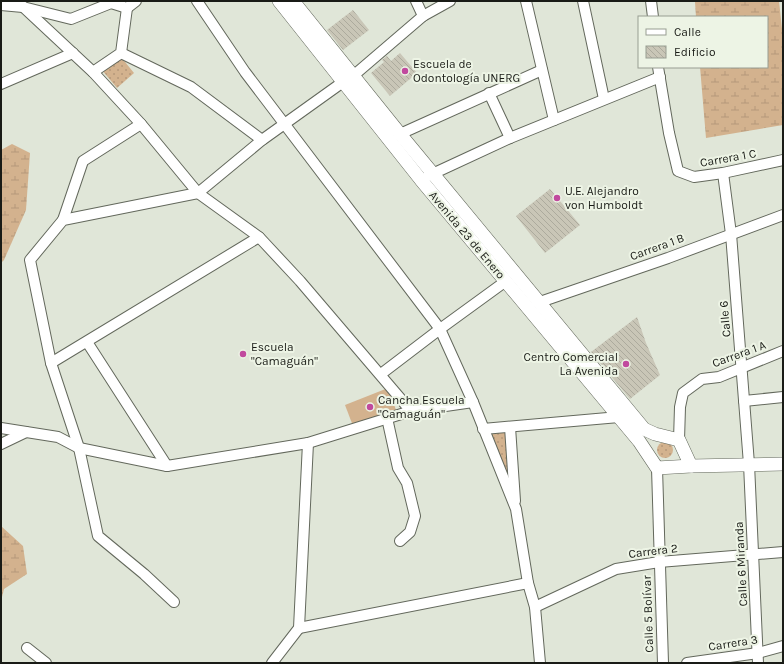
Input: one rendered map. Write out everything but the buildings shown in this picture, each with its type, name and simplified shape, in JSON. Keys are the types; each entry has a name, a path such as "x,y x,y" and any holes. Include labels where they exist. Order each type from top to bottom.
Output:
{"main road":[{"name":"Avenida 23 de Enero","path":"279,1 348,79 400,134 644,429 655,434 679,440"},
{"name":"Avenida 23 de Enero","path":"293,1 421,180 639,440 657,468"},
{"path":"679,440 691,466"},
{"path":"657,468 783,464"}],"street":[{"path":"93,72 121,53 127,8 136,1"},
{"path":"197,1 245,72 440,329 473,402 516,509"},
{"path":"416,1 423,16"},
{"path":"63,220 198,193 262,140 348,79 423,16 450,1"},
{"path":"526,1 554,120"},
{"path":"583,1 604,99"},
{"path":"651,1 653,16"},
{"path":"1,5 20,4 71,19 111,2 127,8"},
{"path":"20,4 93,72 140,124 198,193 259,237 300,281 381,374 411,411"},
{"path":"1,84 74,53"},
{"path":"121,53 191,88 262,140"},
{"path":"400,134 542,70"},
{"path":"421,180 433,173 510,138 604,99 659,72"},
{"name":"Carrera 1 C","path":"659,72 669,133 678,171 694,177 723,173 783,160"},
{"path":"489,93 510,138"},
{"path":"140,124 83,161 63,220 30,260 51,363 79,448 98,536 144,574 174,602"},
{"name":"Calle 6","path":"723,173 730,234 750,464"},
{"name":"Carrera 1 B","path":"540,302 668,258 783,215"},
{"path":"51,363 259,237"},
{"path":"381,374 506,281"},
{"path":"87,342 167,466"},
{"name":"Carrera 1 A","path":"679,440 680,407 683,393 702,379 719,376 783,351"},
{"path":"744,401 783,397"},
{"path":"1,428 58,437 79,448 167,466 308,443 411,411 473,402"},
{"path":"483,429 619,417"},
{"path":"387,418 398,468 406,483 415,516 410,532 400,541"},
{"path":"510,427 516,509 528,583 535,607 540,663"},
{"path":"1,444 26,432"},
{"path":"272,663 299,628 308,443"},
{"name":"Calle 6 Miranda","path":"750,464 758,658"},
{"name":"Calle 5 Bolívar","path":"657,468 663,663"},
{"name":"Carrera 2","path":"535,607 616,569 659,562 783,552"},
{"path":"299,628 528,583"},
{"name":"Carrera 3","path":"687,663 758,658 783,646"},
{"path":"26,648 46,663"}],"green space":[{"path":"779,1 783,38 783,125 706,138 700,68 768,68 768,16 696,16 695,2"},
{"path":"121,57 134,73 117,88 101,69"},
{"path":"12,144 30,153 26,210 4,260 1,263 1,150"},
{"name":"Cancha Escuela \"Camaguán\"","path":"388,388 396,410 353,426 345,405"},
{"path":"508,430 511,494 487,433"},
{"path":"662,442 668,442 673,447 671,456 668,458 662,458 657,453 657,447"},
{"path":"1,526 23,546 27,574 4,589 1,601"}],"place":[{"name":"Escuela de Odontología UNERG","path":"405,71"},
{"name":"U.E. Alejandro von Humboldt","path":"557,198"},
{"name":"Escuela \"Camaguán\"","path":"243,354"},
{"name":"Centro Comercial La Avenida","path":"626,364"},
{"name":"Cancha Escuela \"Camaguán\"","path":"370,407"}]}
